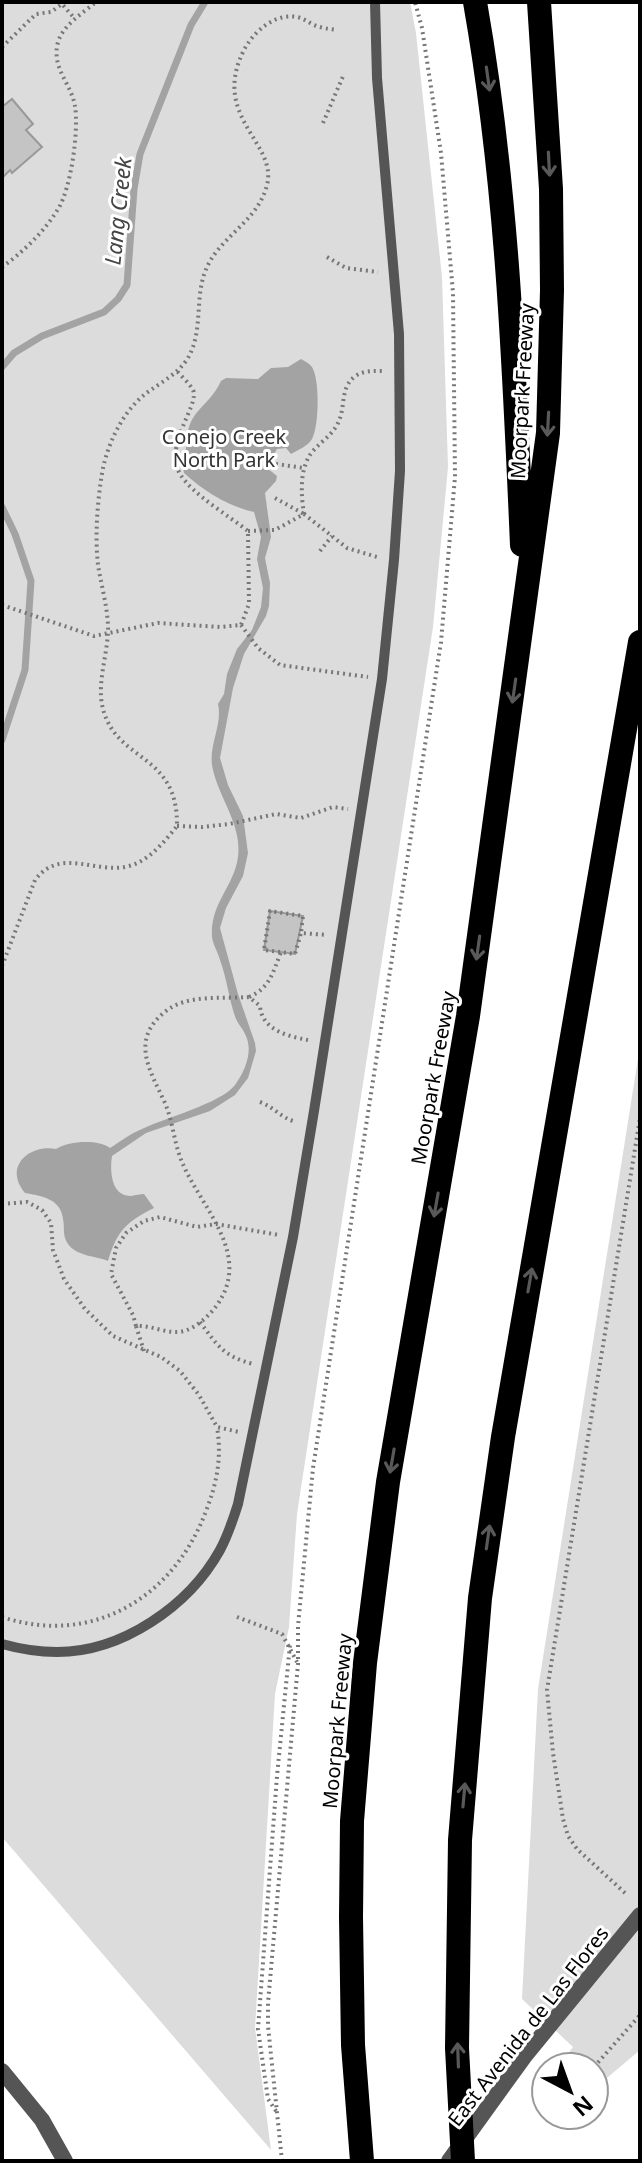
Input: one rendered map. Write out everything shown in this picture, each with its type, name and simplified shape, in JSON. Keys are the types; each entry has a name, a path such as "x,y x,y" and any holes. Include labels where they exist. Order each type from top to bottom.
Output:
{"highway":[{"path":"475,2 500,168 508,257 525,614"},
{"name":"Moorpark Freeway","path":"362,2161 353,2045 351,1917 352,1821 365,1663 388,1482 468,1016 548,433 551,189 539,2"},
{"path":"463,2161 457,2048 460,1840 480,1598 505,1421 640,642"}],"street":[{"name":"East Avenida de Las Flores","path":"449,2161 524,2057 640,1915"},
{"path":"2,2071 42,2120 65,2161"}],"lane":[{"path":"2,1644 26,1650 60,1652 95,1646 124,1637 144,1626 182,1598 206,1571 228,1533 238,1504 293,1237 312,1124 382,679 394,560 400,471 399,369 395,269 377,78 375,2"}],"path":[{"path":"2,267 32,240 59,209 64,195 76,141 75,106 56,63 58,42 65,29 96,2"},
{"path":"282,2161 268,2003 313,1468 435,689 455,477 452,277 441,153 422,28 415,2"},
{"path":"2,47 36,14 51,12 62,4 75,19"},
{"path":"2,966 35,880 42,870 69,862 117,868 131,866 144,860 177,826 178,807 170,786 159,770 114,732 103,709 108,622 98,560 101,478 108,449 129,410 177,371 192,351 206,268 220,247 250,218 268,183 268,168 241,117 234,94 235,68 247,44 263,26 281,17 298,17 316,26 337,30"},
{"path":"323,123 344,74"},
{"path":"327,257 355,271 395,269"},
{"path":"304,514 301,499 304,468 341,417 343,395 348,383 364,372 399,369"},
{"path":"177,371 194,391 195,399 180,429 176,454 178,469 191,487 248,531 275,530 304,514"},
{"path":"276,464 304,468"},
{"path":"275,498 304,514 347,548 394,560"},
{"path":"241,625 249,604 248,531"},
{"path":"320,551 332,536"},
{"path":"2,605 94,636 158,623 220,627 241,625"},
{"path":"241,625 258,648 280,665 382,679"},
{"path":"177,826 229,824 276,814 301,818 333,807 362,810"},
{"path":"270,911 303,916 301,933 295,954 264,950 270,911"},
{"path":"301,933 342,936"},
{"path":"136,1326 183,1331 200,1322 224,1295 231,1275 230,1257 216,1224 181,1159 169,1118 145,1059 145,1041 165,1012 180,1003 249,997 261,991 269,982 281,952"},
{"path":"249,997 260,1006 267,1024 278,1032 304,1040 325,1042"},
{"path":"260,1102 269,1105 284,1119 312,1124"},
{"path":"625,1893 577,1849 568,1836 561,1806 547,1690 640,1118"},
{"path":"2,1204 27,1202 42,1210 51,1223 53,1250 64,1279 85,1309 113,1336 161,1357 180,1371 199,1395 217,1427 220,1450 219,1467 209,1504 198,1531 185,1556 158,1586 132,1605 82,1624 25,1624 2,1617"},
{"path":"144,1351 136,1326 111,1274 116,1248 126,1233 144,1221 160,1217 197,1227 216,1224 293,1237"},
{"path":"200,1322 225,1353 267,1368"},
{"path":"217,1427 253,1436"},
{"path":"237,1617 282,1634 298,1664"},
{"path":"277,2113 268,2099 258,2029 290,1645"},
{"path":"608,2051 640,2015"}],"green space":[{"name":"Conejo Creek North Park","path":"2,2 410,2 416,33 442,277 448,467 433,627 297,1514 289,1627 275,1694 255,2028 271,2150 2,1837"},
{"path":"640,1046 640,2050 610,2075 610,2051 570,2051 573,2047 522,1999 538,1689"}],"shaded area":[{"path":"301,359 315,373 318,403 316,424 308,444 291,454 286,448 277,449 273,456 263,457 262,464 277,476 265,493 271,537 265,558 270,583 269,606 244,654 233,688 220,758 228,785 243,816 248,853 243,876 226,908 220,928 256,1051 248,1078 235,1095 210,1111 146,1133 112,1156 113,1181 119,1192 131,1196 144,1194 154,1208 124,1228 108,1261 81,1253 68,1244 59,1207 44,1197 25,1193 19,1183 18,1166 29,1154 46,1148 56,1149 83,1142 110,1148 138,1131 228,1092 245,1067 248,1040 236,1019 212,937 218,905 236,868 238,845 234,823 216,781 212,761 218,704 224,694 227,674 261,607 263,588 257,559 261,537 254,512 234,506 208,492 184,473 183,467 190,424 221,381 226,378 258,379 271,368 288,367"}],"building":[{"path":"12,99 33,124 26,130 42,147 2,178 2,107"},
{"path":"270,911 303,916 295,954 264,950"}],"waterway":[{"name":"Lang Creek","path":"2,367 14,353 42,336 104,312 127,285 134,189 140,154 191,25 205,2"},
{"name":"Lang Creek","path":"2,507 31,581 25,670 2,740"}]}
